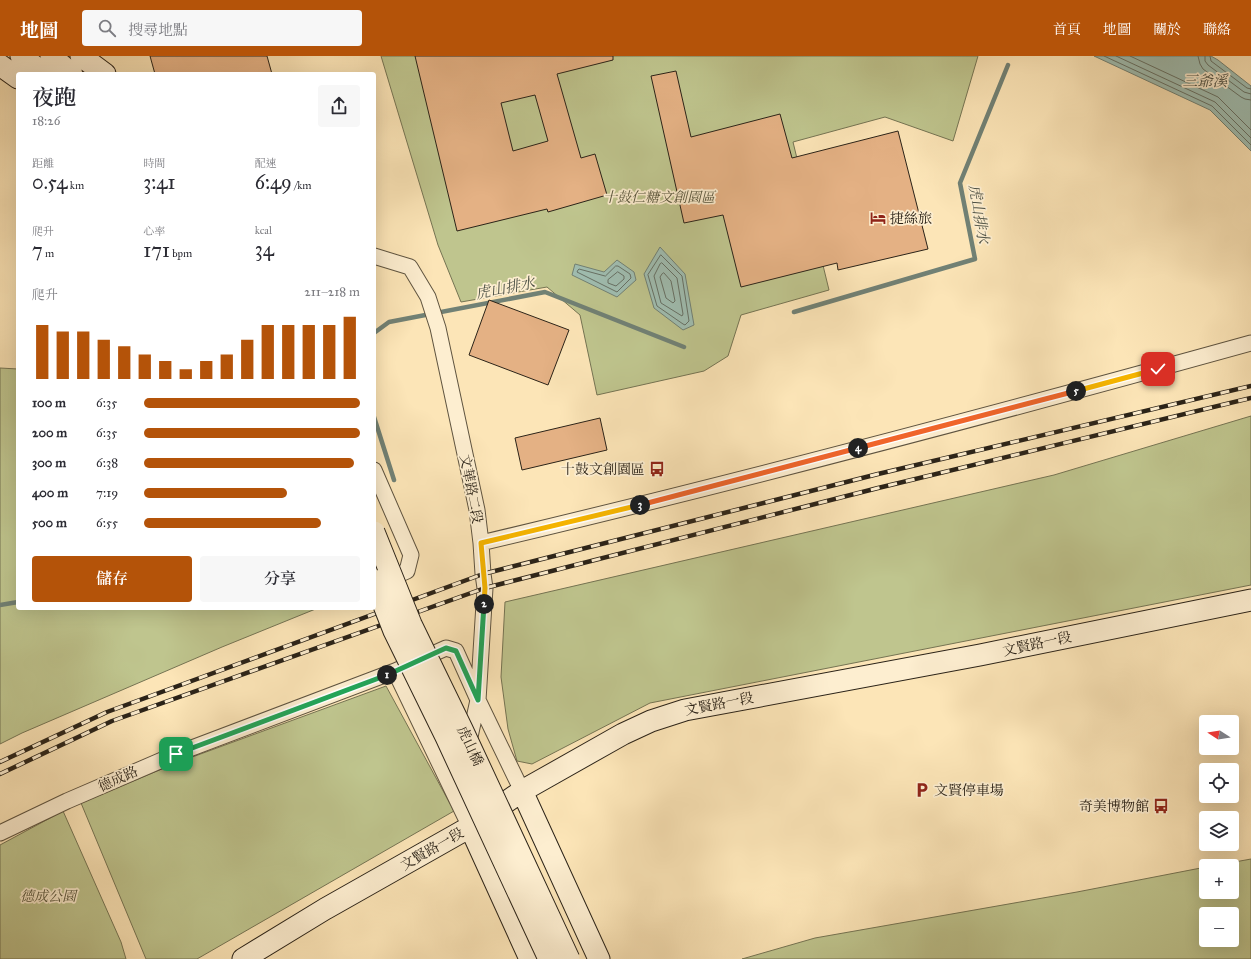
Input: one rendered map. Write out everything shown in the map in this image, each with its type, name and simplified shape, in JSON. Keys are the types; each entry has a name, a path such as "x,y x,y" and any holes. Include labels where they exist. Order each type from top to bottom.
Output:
{"street":[{"path":"21,56 42,72"},
{"path":"51,56 70,72"},
{"path":"81,56 101,72"},
{"path":"0,65 16,77"},
{"name":"文華路二段","path":"376,257 410,267 428,297 438,328 477,510 485,588 478,700 457,800"},
{"path":"481,543 608,513 804,463 1251,343"},
{"path":"376,475 411,555 407,571 380,582 376,581"},
{"name":"虎山橋","path":"376,537 411,624 462,729 569,959"},
{"name":"虎山橋","path":"376,585 394,631 446,737 550,959"},
{"name":"文賢路一段","path":"243,959 325,909 470,827 522,791 623,734 651,721 685,710 980,655 1251,600"},
{"name":"文華路二段","path":"395,671 446,648 456,651 522,791"},
{"path":"395,671 470,827 530,959"},
{"name":"德成路","path":"0,833 67,801 176,754 395,671"},
{"path":"522,791 599,959"}],"green space":[{"name":"十鼓仁糖文創園區","path":"381,56 978,56 953,141 885,117 793,142 829,290 741,315 728,356 704,371 597,395 580,315 547,287 461,302 438,245"},
{"path":"0,368 16,369 16,610 313,610 222,647 22,733 0,744"},
{"path":"1251,416 1251,585 650,703 532,764 517,761 508,729 501,677 505,602 1054,475"},
{"path":"386,686 454,811 197,959 146,959 81,803 176,763"},
{"name":"德成公園","path":"63,811 121,942 126,959 0,959 0,845"},
{"path":"1251,859 1251,959 742,959 815,938 1077,892 1199,868 1199,899 1239,899 1239,861"}],"water":[{"name":"三爺溪","path":"1094,56 1211,56 1218,60 1251,86 1251,151 1210,110"},
{"path":"660,247 685,274 694,325 683,330 654,308 644,274"},
{"path":"617,260 634,272 636,280 617,297 572,275 575,264 604,272"}],"building":[{"path":"150,56 267,56 271,72 154,72"},
{"path":"415,56 613,56 613,60 557,74 581,158 595,154 607,195 548,212 547,209 457,231","holes":["535,95 548,141 513,151 501,103"]},
{"path":"676,71 691,137 780,114 792,158 898,131 928,249 838,270 837,263 741,287 723,215 684,223 651,76"},
{"path":"489,300 569,330 548,385 469,355"},
{"path":"600,418 607,450 522,470 515,438"}],"waterway":[{"name":"虎山排水","path":"794,312 975,259 960,183 1008,65"},
{"name":"虎山排水","path":"376,332 389,322 545,292 684,347"},
{"name":"虎山排水","path":"376,423 394,480"},
{"name":"虎山排水","path":"0,605 16,602"}],"railway":[{"path":"0,762 107,712 483,574 878,474 1251,386"},
{"path":"0,774 112,721 485,588 878,488 1251,398"}],"place":[{"name":"捷絲旅","path":"878,218"},
{"name":"十鼓文創園區","path":"657,469"},
{"name":"文賢停車場","path":"922,790"},
{"name":"奇美博物館","path":"1161,806"}],"route":[{"path":"176,754 395,671 446,648 456,651 478,700 485,588 481,543 608,513 812,461 1158,369"}]}
